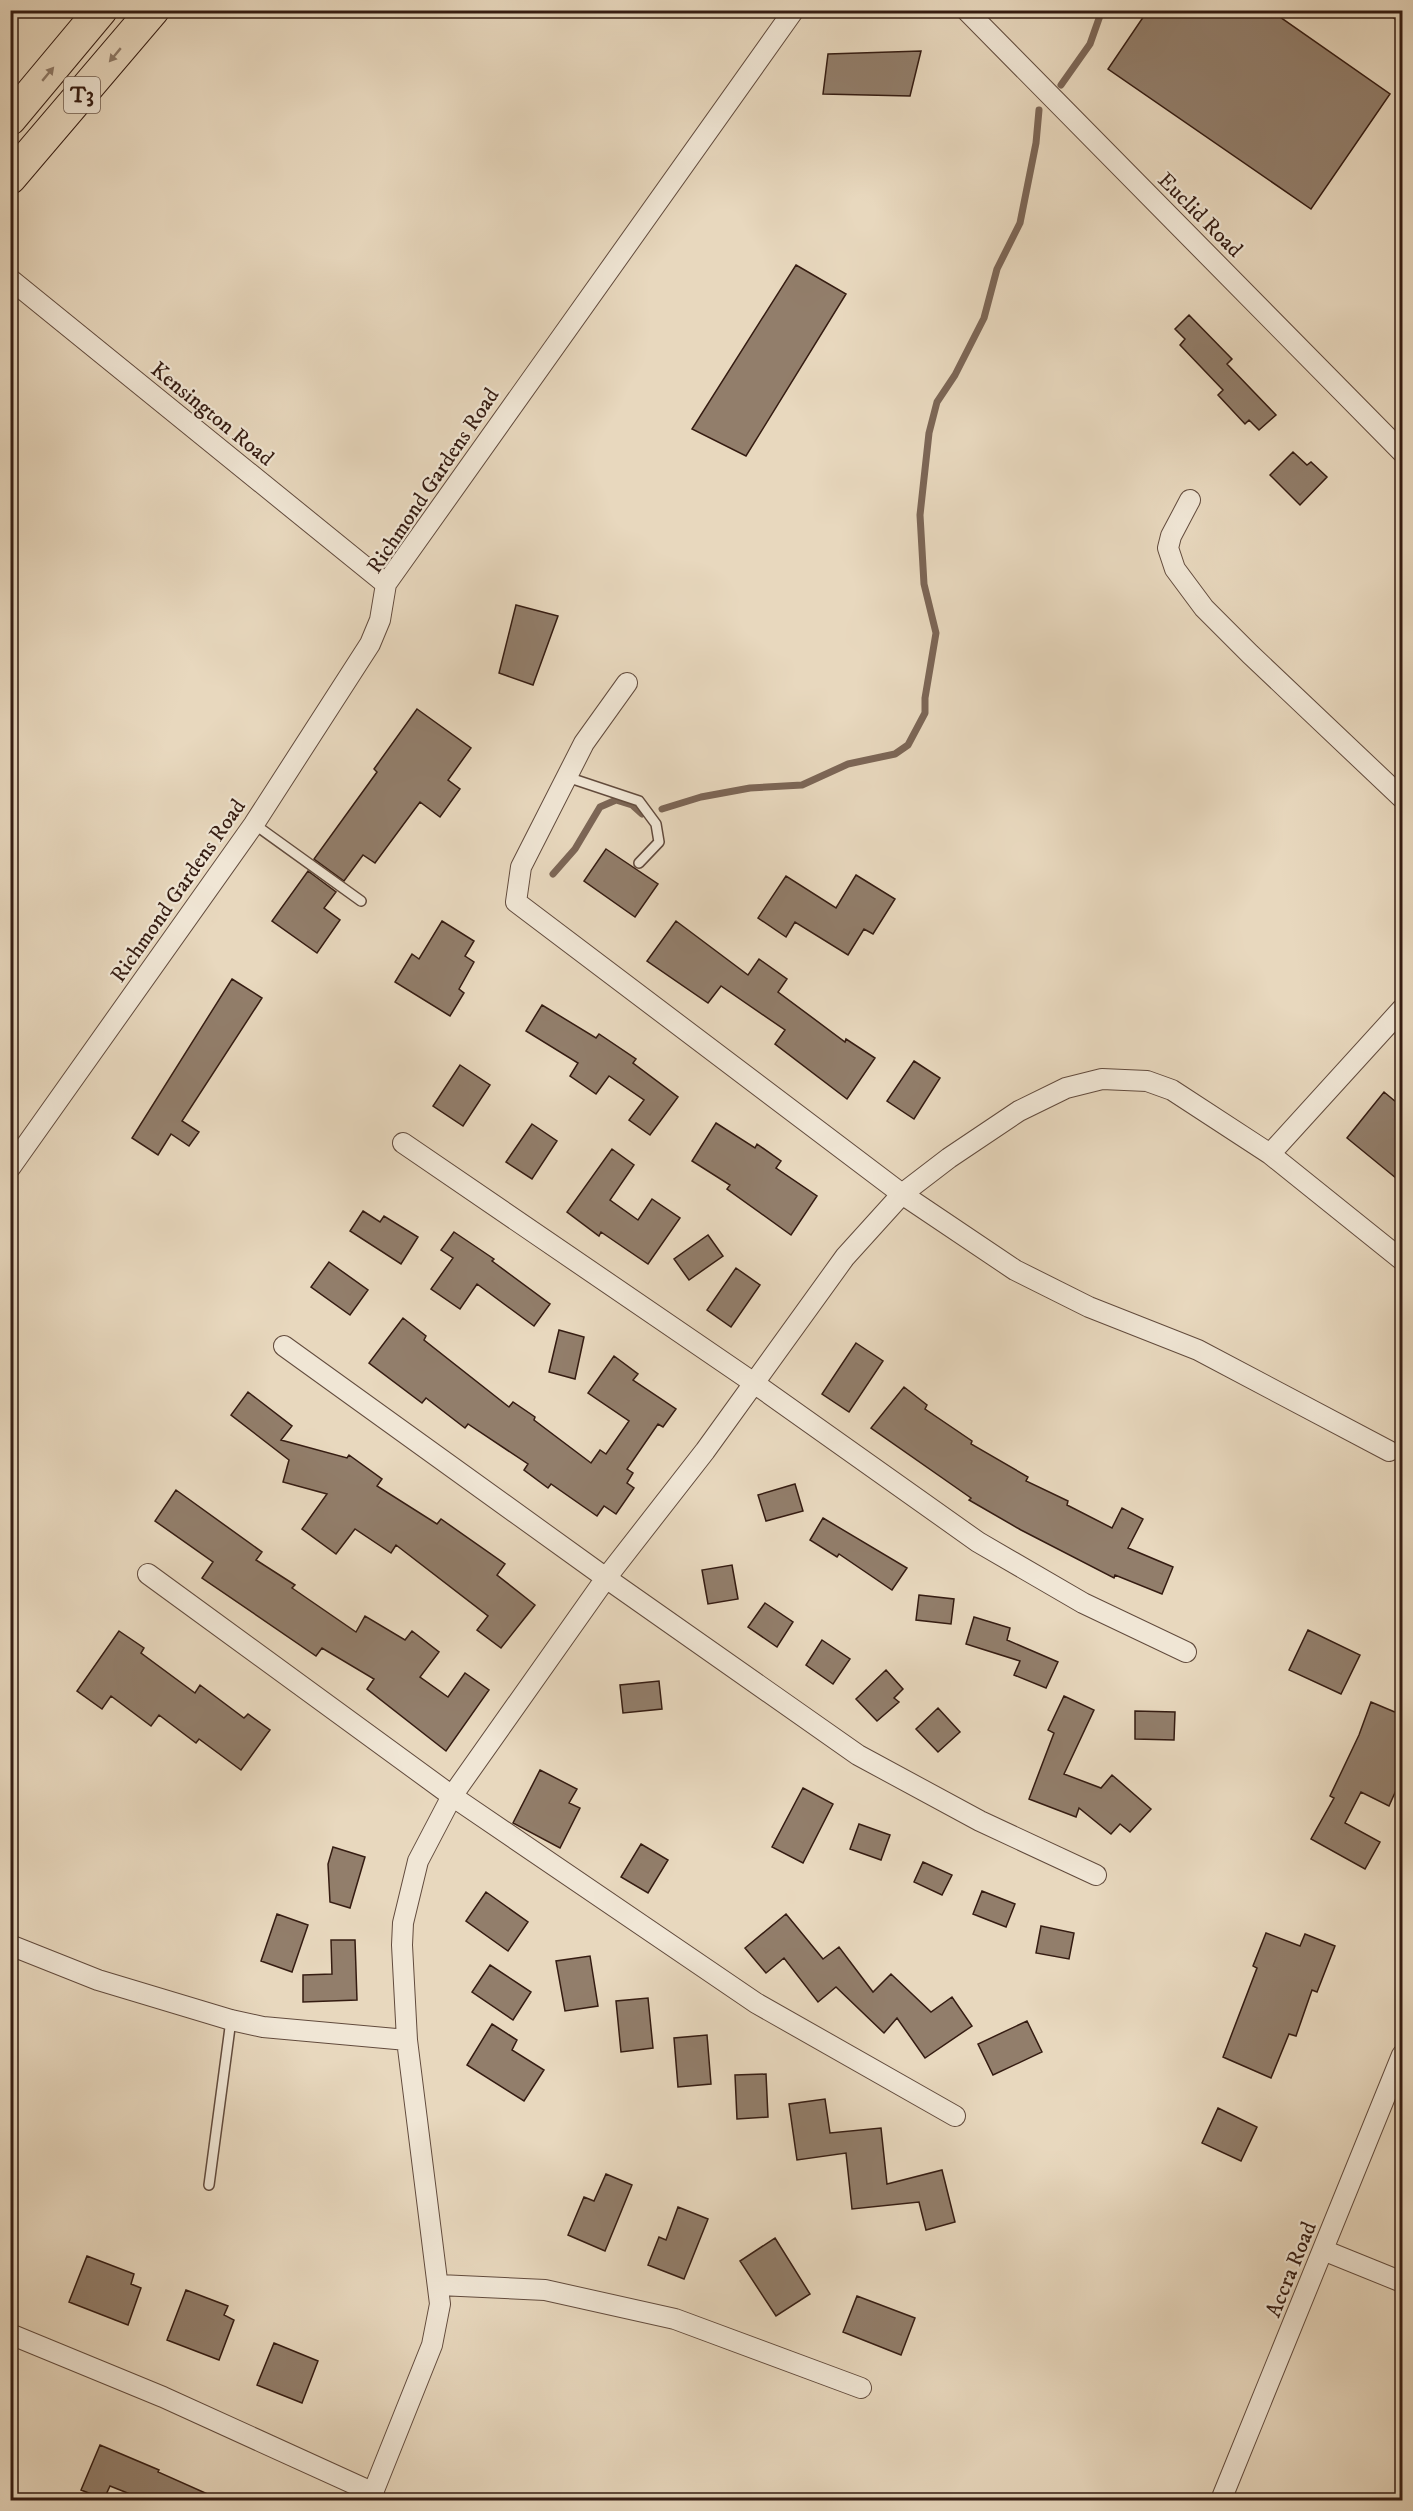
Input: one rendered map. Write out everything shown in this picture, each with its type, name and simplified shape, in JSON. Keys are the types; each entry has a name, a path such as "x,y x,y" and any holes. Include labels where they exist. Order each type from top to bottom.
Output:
{"highway":[{"name":"T3","path":"10,119 101,10"},
{"name":"T3","path":"10,178 153,10"}],"street":[{"name":"Richmond Gardens Road","path":"10,1168 254,824 370,644 380,620 386,584 794,10"},
{"name":"Euclid Road","path":"966,10 1402,452"},
{"name":"Kensington Road","path":"10,279 386,584"},
{"path":"1190,500 1171,536 1170,559 1174,569 1204,608 1242,647 1402,798"},
{"path":"627,683 584,743 521,867 516,902 902,1194 1016,1270 1089,1307 1198,1350 1389,1451"},
{"path":"1270,1154 1402,1009"},
{"path":"10,2334 163,2397 372,2497 432,2345 438,2322 439,2285 407,2040 403,1923 418,1861 452,1796 606,1578 754,1383 845,1257 902,1194 949,1158 1019,1111 1066,1088 1102,1079 1147,1081 1172,1090 1270,1154 1402,1260"},
{"path":"404,1143 754,1383 978,1542 1083,1603 1186,1652"},
{"path":"284,1346 606,1578 858,1755 980,1821 1095,1875"},
{"path":"148,1574 452,1796 756,2003 955,2116"},
{"path":"10,1946 99,1980 231,2020 263,2027 407,2040"},
{"name":"Accra Road","path":"1221,2500 1402,2055"},
{"path":"1323,2250 1402,2282"},
{"path":"439,2285 545,2290 675,2319 861,2388"}],"lane":[{"path":"567,777 639,801 656,824 659,842 639,863"},
{"path":"254,824 361,901"},
{"path":"209,2185 231,2020"}],"building":[{"path":"1148,10 1270,10 1390,94 1311,209 1108,69"},
{"path":"921,51 910,96 823,94 828,54"},
{"path":"796,265 846,294 746,456 692,429"},
{"path":"1189,315 1232,359 1227,364 1276,415 1259,430 1249,420 1245,424 1218,395 1223,390 1180,345 1185,339 1175,329"},
{"path":"1293,452 1307,465 1311,462 1327,477 1300,505 1270,475"},
{"path":"516,605 558,616 533,685 499,673"},
{"path":"417,709 471,748 448,780 460,789 440,817 420,802 375,863 363,855 344,881 314,859 377,772 374,769"},
{"path":"606,849 658,884 635,917 584,881"},
{"path":"308,871 336,892 324,908 340,920 317,953 272,921"},
{"path":"856,875 895,899 873,934 864,929 848,955 795,922 786,937 758,918 786,876 836,908"},
{"path":"442,921 474,941 465,956 474,962 459,989 464,993 450,1016 395,982 412,954 419,959"},
{"path":"676,921 748,975 759,959 787,979 778,992 845,1042 846,1039 875,1058 847,1099 775,1044 785,1030 721,986 708,1003 647,961"},
{"path":"232,979 262,998 182,1121 199,1132 189,1146 171,1134 158,1155 132,1138"},
{"path":"542,1005 596,1038 599,1034 636,1059 633,1063 678,1097 650,1135 629,1120 644,1100 609,1076 596,1094 570,1076 578,1063 526,1031"},
{"path":"914,1061 940,1078 914,1119 887,1101"},
{"path":"460,1065 490,1085 463,1126 433,1106"},
{"path":"1384,1092 1402,1107 1402,1183 1347,1138"},
{"path":"716,1123 755,1148 757,1144 781,1161 776,1168 817,1196 791,1235 727,1189 730,1185 692,1161"},
{"path":"532,1124 557,1141 532,1179 506,1162"},
{"path":"612,1149 634,1165 610,1200 638,1220 652,1199 680,1218 648,1264 601,1232 599,1236 567,1212"},
{"path":"363,1211 380,1222 384,1216 418,1237 401,1264 350,1231"},
{"path":"454,1232 494,1259 492,1261 550,1304 534,1326 477,1284 460,1309 431,1289 453,1258 441,1250"},
{"path":"708,1235 723,1256 689,1280 674,1259"},
{"path":"329,1262 368,1290 350,1315 311,1287"},
{"path":"736,1268 760,1285 731,1327 707,1310"},
{"path":"403,1318 426,1336 424,1340 509,1407 513,1402 535,1417 534,1420 591,1463 600,1450 606,1454 629,1421 588,1393 614,1356 638,1374 633,1380 676,1409 663,1427 658,1424 627,1469 633,1473 627,1483 634,1488 616,1514 604,1506 597,1516 551,1484 548,1488 524,1470 528,1464 468,1424 465,1428 426,1398 422,1403 369,1363"},
{"path":"559,1330 584,1337 575,1379 549,1372"},
{"path":"856,1343 883,1361 849,1412 822,1394"},
{"path":"904,1387 927,1405 925,1409 972,1441 971,1444 1028,1477 1026,1481 1068,1501 1067,1505 1112,1528 1122,1508 1143,1519 1128,1548 1173,1567 1162,1594 1115,1575 1114,1578 1021,1530 969,1500 971,1498 871,1428"},
{"path":"248,1392 292,1426 281,1440 347,1458 349,1455 382,1479 377,1486 437,1524 441,1519 505,1564 497,1575 535,1605 501,1648 477,1630 488,1616 396,1545 391,1553 355,1529 336,1554 302,1529 327,1494 283,1482 289,1460 231,1415"},
{"path":"795,1484 803,1511 766,1521 758,1495"},
{"path":"176,1490 262,1552 256,1560 295,1585 292,1588 356,1632 365,1616 405,1640 412,1631 439,1652 420,1677 448,1697 465,1673 489,1690 446,1751 367,1689 374,1679 322,1648 316,1656 202,1578 213,1562 155,1521"},
{"path":"823,1518 907,1568 892,1590 839,1554 837,1557 810,1540"},
{"path":"732,1565 738,1599 708,1604 702,1570"},
{"path":"919,1595 954,1599 951,1624 916,1620"},
{"path":"765,1603 793,1622 777,1647 748,1627"},
{"path":"974,1617 1010,1628 1007,1640 1058,1662 1046,1688 1014,1675 1020,1661 966,1644"},
{"path":"1308,1630 1360,1655 1341,1694 1289,1670"},
{"path":"119,1631 144,1648 141,1653 195,1693 200,1685 244,1718 248,1714 270,1730 241,1770 199,1739 196,1743 159,1715 151,1726 111,1696 102,1709 77,1691"},
{"path":"822,1640 850,1659 833,1684 806,1665"},
{"path":"886,1670 903,1689 894,1698 899,1702 877,1721 856,1699"},
{"path":"659,1681 662,1709 623,1713 620,1685"},
{"path":"1064,1696 1094,1710 1064,1774 1101,1788 1112,1775 1151,1809 1130,1832 1120,1824 1111,1834 1079,1808 1076,1817 1029,1799 1054,1733 1048,1730"},
{"path":"1371,1702 1402,1715 1402,1777 1389,1806 1361,1792 1345,1823 1380,1842 1365,1869 1311,1839 1334,1798 1330,1796 1359,1735"},
{"path":"938,1708 960,1732 938,1752 916,1729"},
{"path":"1135,1711 1175,1712 1174,1740 1135,1739"},
{"path":"540,1770 577,1789 569,1803 580,1808 560,1848 513,1823"},
{"path":"803,1788 833,1804 803,1863 772,1847"},
{"path":"859,1824 890,1835 881,1860 850,1849"},
{"path":"641,1844 668,1860 648,1893 621,1877"},
{"path":"333,1847 365,1857 350,1908 330,1902 328,1864"},
{"path":"923,1862 952,1875 942,1895 914,1882"},
{"path":"982,1891 1015,1904 1006,1927 973,1914"},
{"path":"486,1892 528,1922 508,1951 466,1921"},
{"path":"277,1914 308,1925 292,1972 261,1961"},
{"path":"786,1914 823,1959 839,1947 873,1992 891,1974 931,2012 952,1997 972,2026 925,2058 897,2018 884,2033 836,1987 818,2002 784,1958 766,1973 745,1948"},
{"path":"1041,1926 1074,1933 1069,1959 1036,1953"},
{"path":"1266,1933 1300,1946 1305,1934 1335,1946 1317,1992 1312,1990 1296,2036 1289,2034 1271,2078 1223,2057 1257,1968 1253,1966"},
{"path":"331,1940 355,1940 357,2000 303,2002 303,1975 332,1974"},
{"path":"590,1956 598,2006 565,2011 556,1961"},
{"path":"490,1965 531,1992 513,2020 472,1992"},
{"path":"648,1998 653,2048 621,2052 616,2001"},
{"path":"1027,2021 1042,2052 993,2075 978,2044"},
{"path":"492,2024 517,2040 512,2050 544,2070 524,2101 467,2065"},
{"path":"707,2035 711,2084 678,2087 674,2038"},
{"path":"766,2074 768,2117 737,2119 735,2075"},
{"path":"825,2099 830,2133 881,2128 887,2184 942,2170 955,2222 926,2230 919,2202 852,2209 846,2153 797,2160 789,2104"},
{"path":"1218,2108 1257,2127 1241,2161 1202,2143"},
{"path":"606,2174 632,2185 605,2251 568,2235 584,2197 594,2201"},
{"path":"678,2207 708,2219 684,2279 648,2265 659,2237 666,2240"},
{"path":"775,2238 810,2294 776,2316 740,2261"},
{"path":"87,2256 134,2274 131,2284 141,2288 128,2325 69,2302"},
{"path":"186,2290 228,2306 224,2315 234,2320 219,2360 167,2340"},
{"path":"857,2296 915,2318 901,2355 843,2332"},
{"path":"274,2343 318,2361 302,2403 257,2385"},
{"path":"100,2445 221,2500 145,2500 110,2486 104,2499 81,2490"}],"waterway":[{"path":"1061,85 1090,44 1102,10"},
{"path":"1388,10 1402,21"},
{"path":"662,809 701,797 750,788 802,785 848,764 895,754 908,745 925,713 925,698 936,633 924,584 920,515 929,433 937,402 955,375 984,318 997,269 1020,223 1036,143 1039,110"},
{"path":"553,874 575,849 600,807 616,800 632,805 642,814"}]}
